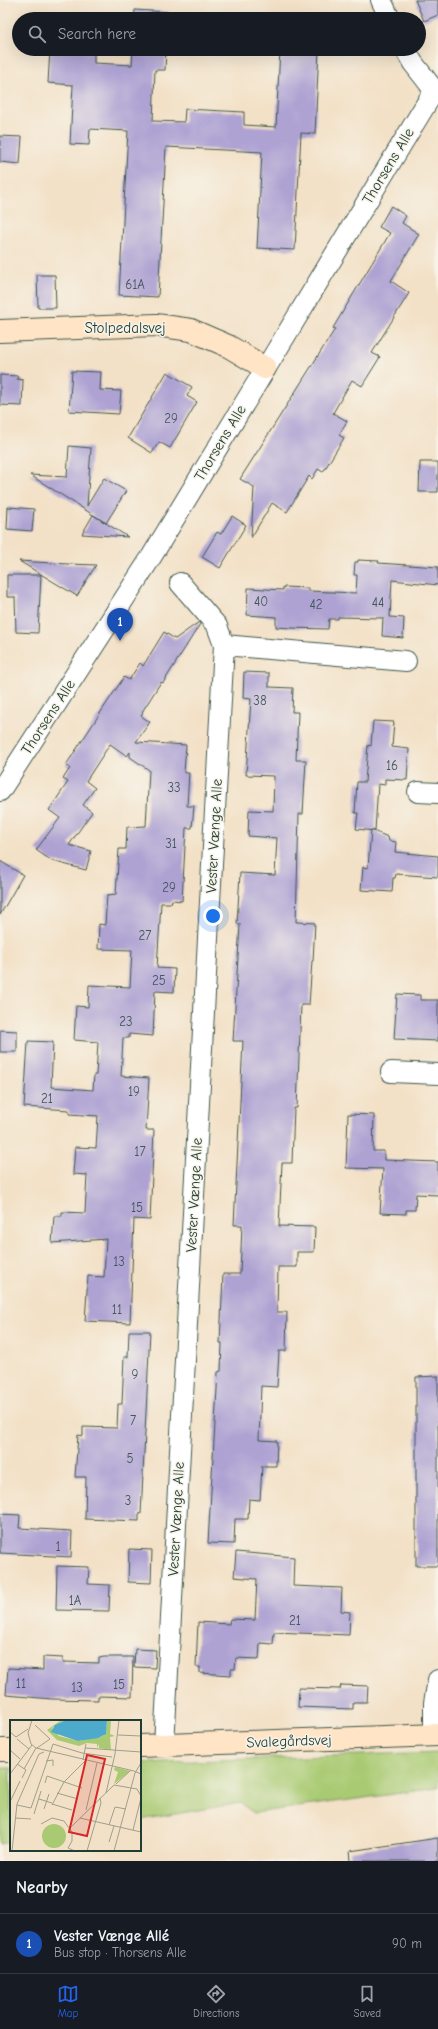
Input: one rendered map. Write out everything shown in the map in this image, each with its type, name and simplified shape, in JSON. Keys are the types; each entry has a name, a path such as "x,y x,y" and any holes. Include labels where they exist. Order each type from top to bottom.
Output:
{"street":[{"path":"381,0 387,12"},
{"path":"409,56 436,92"},
{"name":"Thorsens Alle","path":"0,791 150,559 265,368 436,92"},
{"name":"Stolpedalsvej","path":"0,331 156,325 191,330 228,346 265,368"},
{"name":"Vester Vænge Alle","path":"164,1745 224,645 217,626 180,582"},
{"path":"224,645 406,661"},
{"path":"418,792 438,793"},
{"path":"391,1072 438,1074"},
{"path":"436,1735 434,1703 438,1680"},
{"name":"Svalegårdsvej","path":"141,1746 436,1735"}],"green space":[{"path":"438,1752 438,1788 254,1813 240,1803 141,1820 141,1763"},
{"path":"0,1768 10,1768 10,1842 0,1844"}],"building":[{"path":"415,0 438,0 438,15 426,20 426,12 420,12"},
{"path":"135,10 168,12 135,12"},
{"path":"50,56 94,56 94,63 132,65 133,56 166,56 165,70 155,70 153,121 184,122 185,109 244,112 244,125 276,127 280,56 319,56 315,134 301,133 295,250 257,248 262,152 166,147 158,297 119,295 128,131 90,129 89,145 70,144 73,85 48,83"},
{"path":"0,136 22,137 20,164 0,162"},
{"path":"391,206 406,216 402,223 419,234 391,281 409,293 372,353 380,357 362,386 352,380 333,413 347,421 339,435 344,438 323,472 318,469 312,479 309,476 287,512 272,503 251,538 254,487 240,479 335,329 333,328 390,233 379,227"},
{"path":"37,275 55,275 56,308 38,308"},
{"path":"72,371 101,372 100,390 121,391 119,414 69,411"},
{"path":"167,372 192,387 187,396 197,402 170,448 159,442 152,453 128,438"},
{"path":"0,375 18,376 17,379 23,380 22,406 0,405"},
{"path":"69,446 91,448 87,506 104,478 126,491 106,523 30,475 67,477"},
{"path":"420,462 438,462 438,492 419,492"},
{"path":"8,507 34,509 32,531 7,529"},
{"path":"93,515 128,537 82,534"},
{"path":"232,516 246,525 220,568 202,557 217,532 221,534"},
{"path":"358,560 379,561 378,563 438,567 438,585 392,580 390,617 404,618 403,638 382,636 383,618 338,617 338,619 329,619 328,629 276,627 276,617 247,615 248,588 283,590 283,587 308,588 308,591 356,593 357,575 354,575 355,562 358,562"},
{"path":"19,561 68,564 96,565 77,596"},
{"path":"7,575 41,575 38,633 16,632 15,597 7,597"},
{"path":"199,622 200,624 163,683 161,682 142,712 143,713 141,716 150,722 136,742 186,745 184,773 189,773 187,806 194,806 192,828 186,828 182,901 172,900 171,903 161,903 157,968 175,969 174,992 155,991 153,1036 129,1034 129,1038 123,1038 121,1076 149,1078 146,1130 154,1130 150,1220 134,1219 130,1323 85,1321 88,1276 104,1277 106,1239 52,1243 54,1216 62,1216 62,1212 85,1213 87,1175 73,1174 75,1147 96,1148 98,1116 69,1114 69,1110 24,1107 28,1041 53,1042 51,1087 93,1090 94,1075 96,1075 98,1042 74,1040 76,1006 88,1007 89,985 130,987 132,950 98,949 99,924 105,925 107,895 116,894 119,849 126,849 127,827 146,826 149,770 130,757 130,752 127,756 110,744 86,781 95,788 83,805 92,812 69,845 91,851 86,870 52,861 36,850 60,818 49,810 68,782 63,779 70,768 66,765 124,677 129,680 140,663 143,666 164,632 175,639"},
{"path":"244,672 269,673 269,687 293,688 292,712 298,712 296,760 306,760 303,814 299,814 296,922 315,923 313,961 309,1005 301,1005 297,1108 294,1108 292,1163 282,1163 279,1226 315,1227 314,1252 297,1252 297,1267 278,1267 277,1312 287,1312 286,1351 279,1351 277,1387 261,1386 259,1440 277,1441 276,1466 262,1466 260,1500 249,1499 248,1519 235,1519 234,1544 208,1543 218,1372 221,1371 222,1343 220,1343 223,1274 240,1274 242,1225 234,1225 243,1041 233,1041 240,924 237,924 240,873 275,875 277,838 248,836 249,810 273,811 274,776 246,775 251,699 243,698"},
{"path":"373,721 394,722 392,747 409,749 407,780 385,779 385,785 378,784 375,831 356,829 358,813 355,813 357,782 365,782 368,745 371,746"},
{"path":"371,830 388,837 389,841 396,842 395,852 438,856 438,877 396,874 395,878 393,878 392,892 361,890 363,867 368,868"},
{"path":"0,861 23,875 0,915"},
{"path":"397,994 420,995 420,1000 438,1000 438,1041 394,1039"},
{"path":"0,1030 17,1031 17,1052 0,1052"},
{"path":"348,1114 374,1115 373,1151 384,1151 384,1160 438,1162 438,1195 416,1194 415,1210 406,1210 406,1214 380,1213 383,1169 346,1168"},
{"path":"129,1331 150,1331 141,1514 139,1514 139,1521 85,1519 86,1477 75,1477 78,1435 83,1436 83,1427 117,1428 118,1404 122,1404 124,1357 128,1357"},
{"path":"438,1376 438,1566 416,1566 416,1377"},
{"path":"0,1514 20,1515 19,1528 72,1531 71,1557 0,1553"},
{"path":"129,1549 152,1550 151,1583 128,1582"},
{"path":"236,1552 294,1557 293,1586 342,1588 341,1611 350,1612 349,1635 274,1632 273,1644 260,1643 259,1659 236,1658 235,1669 231,1669 231,1675 200,1673 200,1667 196,1667 198,1622 229,1624 230,1619 255,1620 257,1579 234,1577"},
{"path":"57,1566 89,1567 88,1584 110,1585 109,1611 56,1610"},
{"path":"135,1649 156,1650 155,1668 134,1667"},
{"path":"43,1657 63,1658 63,1662 99,1663 99,1658 104,1657 133,1657 132,1697 98,1696 98,1700 52,1699 6,1695 8,1668 43,1670"},
{"path":"341,1685 368,1686 367,1702 353,1702 353,1709 298,1707 299,1688 340,1689"},
{"path":"438,1838 438,1861 351,1861 350,1851"}],"place":[{"name":"Vester Vænge Allé","path":"120,641"}]}
